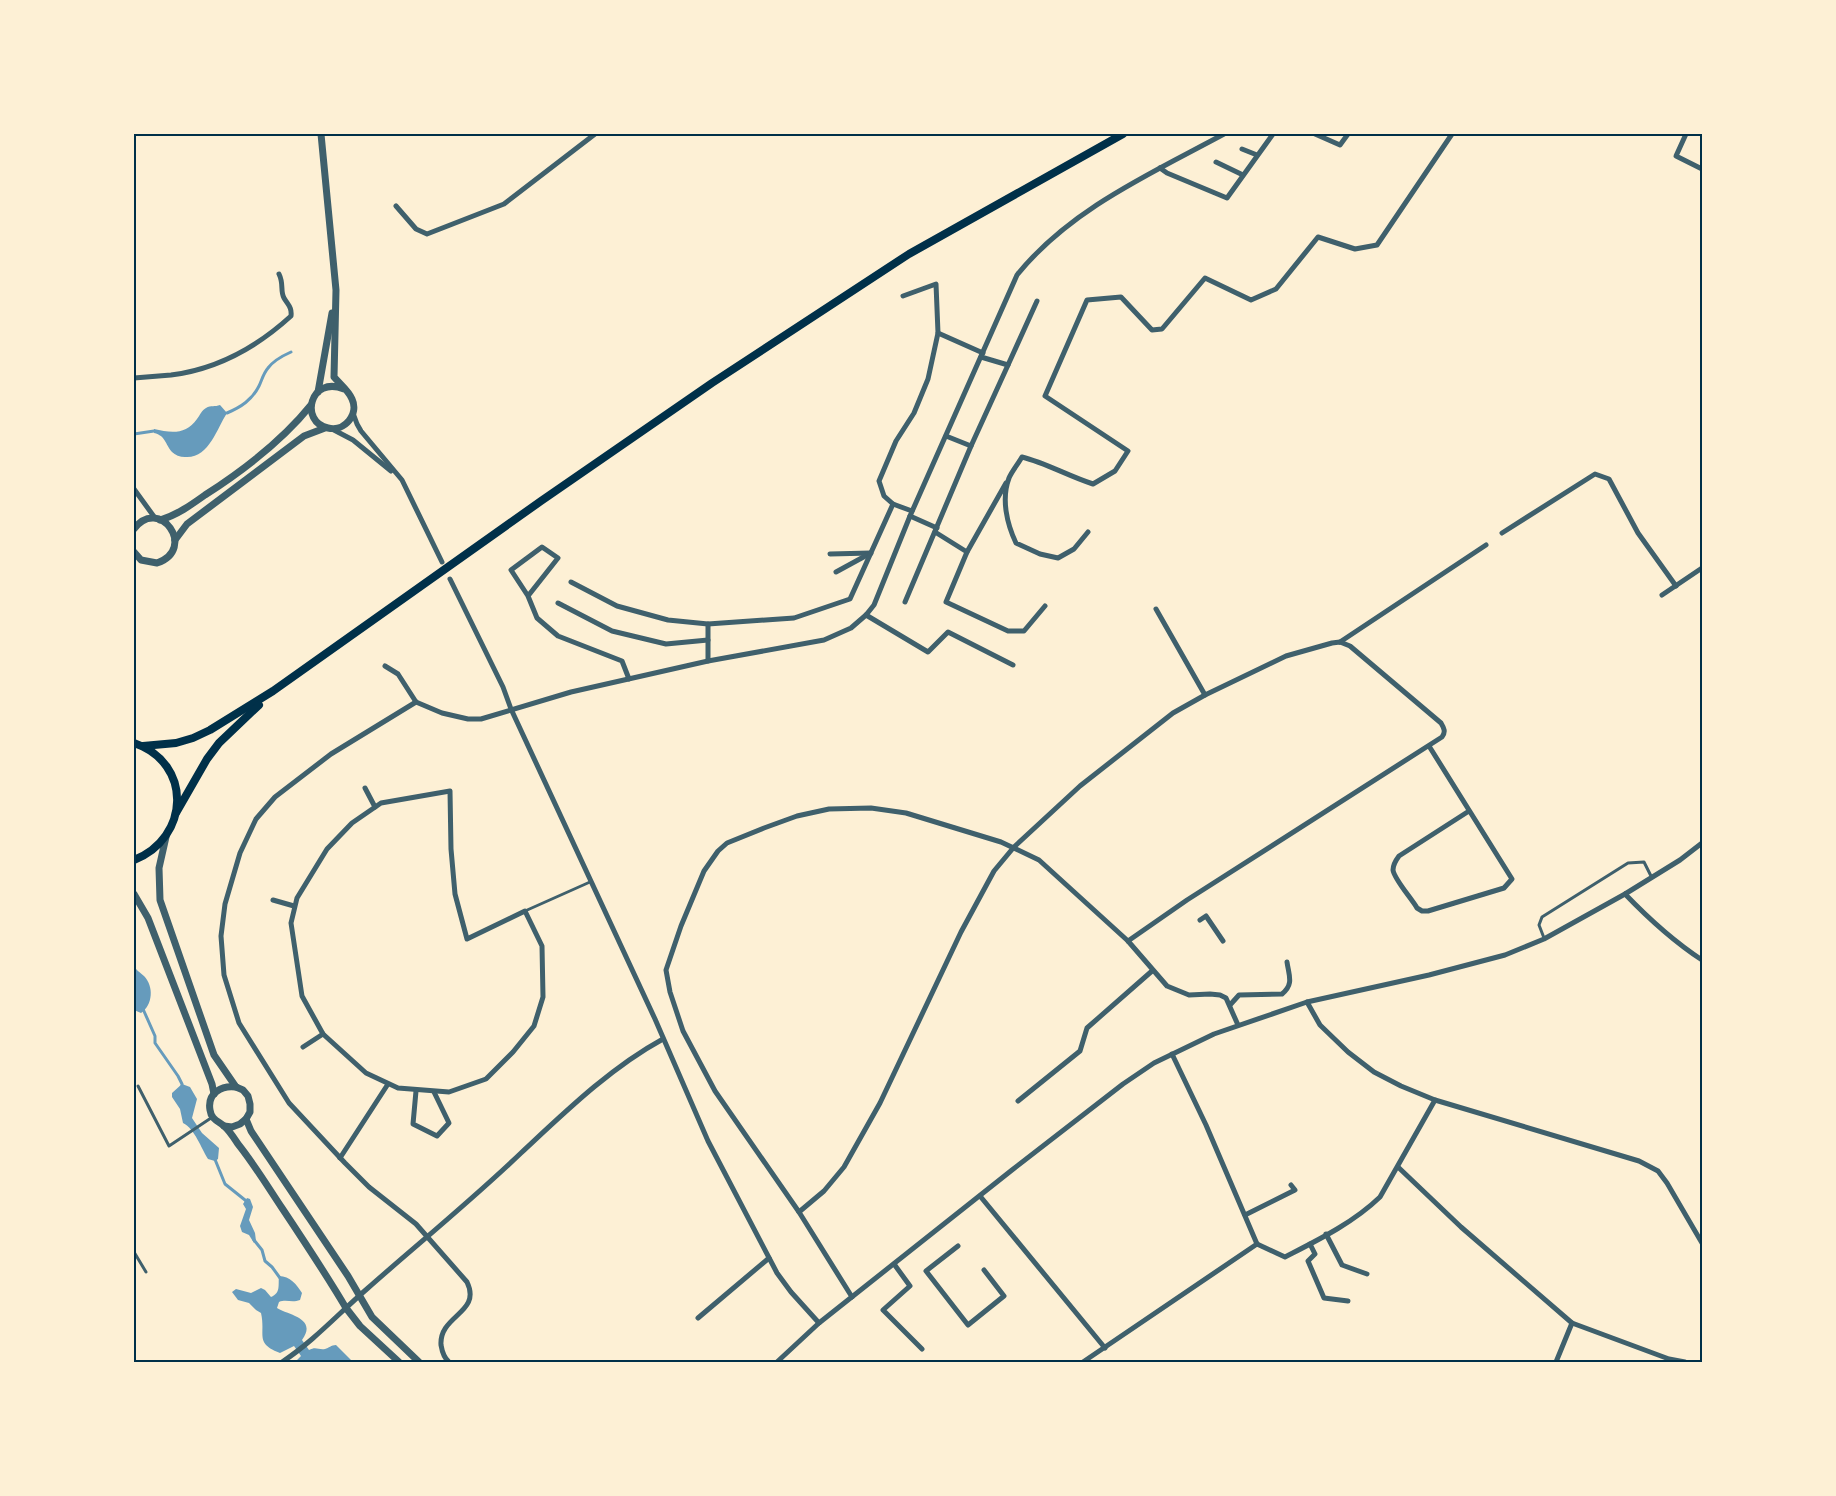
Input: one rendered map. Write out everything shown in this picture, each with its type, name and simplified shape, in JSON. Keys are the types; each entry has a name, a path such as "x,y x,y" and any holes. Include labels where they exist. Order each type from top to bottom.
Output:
{"main road":[{"path":"143,746 176,743 194,738 273,691 551,494 909,254 1123,134"},
{"path":"134,860 145,856 166,837 176,813 207,759 231,730 273,691"},
{"path":"134,743 143,746 159,758 171,774 176,793 176,813"}],"street":[{"path":"321,134 336,290 334,377 352,399 357,424 402,480 442,562"},
{"path":"396,206 416,229 427,234 504,204 595,134"},
{"path":"385,666 398,674 416,702 442,713 468,719 481,719 561,694 708,661 824,640 851,628 874,605 911,514 1017,275 1034,255 1085,213 1112,195 1224,134"},
{"path":"1160,168 1227,198 1273,134"},
{"path":"1316,134 1340,145 1348,134"},
{"path":"1045,606 1024,631 1008,631 946,602 967,552 1022,457 1042,462 1066,475 1093,483 1115,471 1128,451 1045,396 1087,300 1121,297 1152,330 1162,329 1205,278 1251,300 1276,289 1318,237 1355,249 1377,245 1452,134"},
{"path":"1686,134 1676,156 1702,169"},
{"path":"1242,149 1257,155"},
{"path":"1216,162 1243,175"},
{"path":"134,378 171,375 205,368 237,356 259,342 291,316 292,309 282,295 283,281 279,274"},
{"path":"903,296 936,284 938,333 928,379 914,413 897,441 879,481 884,496 893,504 967,552"},
{"path":"134,526 144,520 179,513 227,481 270,448 296,424 318,392 336,290"},
{"path":"905,602 971,447 1037,301"},
{"path":"938,333 1008,365"},
{"path":"318,392 331,386 344,389"},
{"path":"311,405 315,420 353,440 402,480"},
{"path":"134,564 157,562 166,558 173,550 175,540 187,524 304,436 345,425 353,413"},
{"path":"946,436 971,447"},
{"path":"1502,533 1595,474 1609,479 1638,532 1677,586"},
{"path":"1009,478 1005,500 1008,527 1016,543 1040,554 1059,558 1074,549 1088,532"},
{"path":"134,489 158,519 165,522 172,530 175,540"},
{"path":"571,582 617,606 668,620 708,624 794,618 850,599 893,504"},
{"path":"799,1212 824,1191 844,1167 880,1103 961,932 994,871 1014,847 1080,786 1173,713 1204,695 1286,656 1341,642 1486,545"},
{"path":"528,596 558,558 542,547 511,570 528,596 537,618 558,636 622,661 628,679"},
{"path":"134,552 146,562"},
{"path":"830,554 872,553"},
{"path":"836,572 872,553"},
{"path":"1662,596 1702,568"},
{"path":"450,579 503,687 708,1141 777,1273 819,1323"},
{"path":"558,603 612,631 666,644 708,640"},
{"path":"1156,609 1204,695"},
{"path":"866,615 928,652 948,632 1013,665"},
{"path":"708,624 708,661"},
{"path":"1128,941 1187,900 1429,746 1444,734 1441,723 1350,646 1341,642"},
{"path":"416,702 331,754 275,797 256,819 240,853 224,910 221,936 224,975 238,1023 289,1103 369,1187 428,1236 471,1289 468,1304 445,1327 441,1340 445,1359 448,1362"},
{"path":"1429,746 1512,879 1503,888 1422,911 1396,876 1393,869 1395,862 1399,856 1469,811"},
{"path":"365,788 375,807"},
{"path":"450,791 451,849 455,894 467,939 525,911 542,946 543,997 534,1026 513,1052 486,1079 449,1092 398,1088 366,1073 322,1034 302,996 291,923 294,906 303,886 327,849 352,823 381,803 450,791"},
{"path":"852,1297 799,1212 715,1091 683,1031 670,992 666,970 704,871 718,851 728,843 797,816 829,809 871,808 906,813 1014,847 1039,860 1128,941 1167,986 1189,995 1220,995 1226,998 1238,1025"},
{"path":"166,837 159,868 160,900 214,1055 236,1087"},
{"path":"777,1362 819,1323 1123,1084 1147,1068 1214,1034 1307,1002 1429,975 1505,955 1544,939 1625,894 1680,860 1702,843"},
{"path":"134,894 148,918 214,1094"},
{"path":"1625,894 1682,947 1702,960"},
{"path":"273,900 294,906"},
{"path":"1200,920 1206,916 1223,941"},
{"path":"1230,1005 1239,996 1282,994 1289,987 1290,981 1287,962"},
{"path":"1018,1101 1080,1051 1087,1028 1152,971"},
{"path":"1307,1002 1320,1025 1348,1052 1374,1072 1401,1086 1435,1100 1639,1161 1658,1171 1702,1243"},
{"path":"303,1047 322,1034"},
{"path":"282,1362 308,1343 569,1108 623,1065 663,1040"},
{"path":"1172,1054 1257,1244 1285,1257 1369,1208 1380,1197 1435,1100"},
{"path":"340,1158 388,1083"},
{"path":"236,1087 248,1096 250,1112 240,1124 232,1127 224,1126 217,1123 212,1116 210,1101 220,1088 236,1087"},
{"path":"416,1091 413,1124 437,1136 449,1123 434,1092"},
{"path":"246,1119 251,1131 348,1276 372,1317 419,1362"},
{"path":"224,1126 245,1152 346,1308 360,1326 399,1362"},
{"path":"1398,1167 1461,1227 1572,1323 1669,1359 1685,1362"},
{"path":"1245,1215 1295,1190 1292,1185"},
{"path":"980,1196 1105,1348"},
{"path":"1326,1234 1342,1265 1367,1274"},
{"path":"1083,1362 1257,1244"},
{"path":"1310,1244 1315,1254 1308,1261 1324,1298 1348,1301"},
{"path":"958,1246 926,1271 968,1325 1004,1296 984,1270"},
{"path":"699,1318 769,1258"},
{"path":"894,1264 910,1286 883,1310 922,1349"},
{"path":"1556,1362 1572,1323"}],"lane":[{"path":"1544,939 1539,925 1542,917 1628,863 1644,862 1652,877"},
{"path":"525,911 592,881"},
{"path":"138,1086 169,1146 212,1116"},
{"path":"134,1252 146,1272"}],"water":[{"path":"220,405 227,413 216,434 206,448 193,456 183,457 175,454 163,438 154,433 154,429 178,432 188,428 205,409"},
{"path":"134,965 147,980 151,990 148,1005 141,1013 134,1010"},
{"path":"182,1084 190,1087 197,1099 192,1118 202,1133 219,1148 218,1159 215,1161 208,1159 194,1134 183,1123 180,1109 172,1097 172,1093"},
{"path":"247,1198 250,1199 253,1207 249,1220 255,1233 254,1243 249,1235 242,1232 240,1226 246,1209 243,1204"},
{"path":"279,1276 290,1279 302,1293 300,1300 279,1302 277,1308 304,1322 306,1333 302,1340 309,1350 325,1349 336,1345 353,1362 295,1362 301,1356 294,1346 280,1353 267,1346 263,1338 261,1313 249,1303 238,1300 232,1292 236,1289 251,1293 261,1288 271,1297 278,1291"}],"waterway":[{"path":"227,413 249,399 270,365 291,352"},
{"path":"134,434 154,431"},
{"path":"143,1009 155,1036 155,1043 178,1076 182,1087"},
{"path":"214,1157 225,1184 247,1203"},
{"path":"254,1240 262,1250 265,1261 280,1278"}]}
